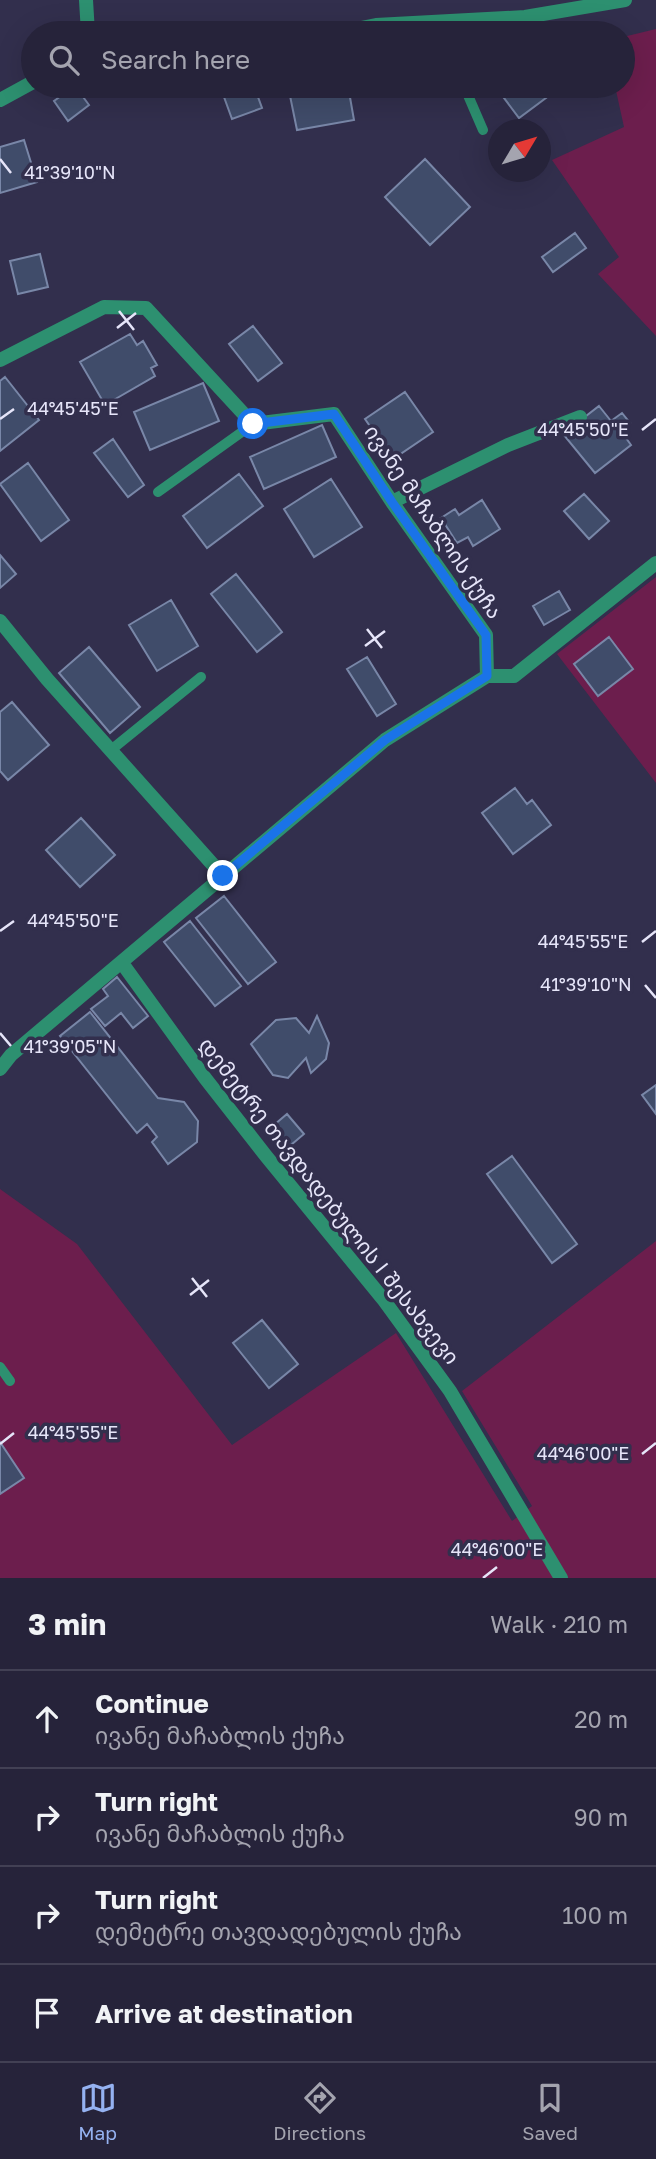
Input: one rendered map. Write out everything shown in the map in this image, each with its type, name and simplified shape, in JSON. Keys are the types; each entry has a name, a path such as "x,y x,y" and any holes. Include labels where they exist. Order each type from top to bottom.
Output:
{"street":[{"path":"86,0 87,21"},
{"path":"490,21 625,0"},
{"path":"0,100 21,89"},
{"path":"0,360 104,307 146,308 253,424"},
{"name":"ივანე მაჩაბლის ქუჩა","path":"253,424 334,414 486,635 487,676"},
{"path":"392,502 508,445 580,417"},
{"path":"0,1069 11,1055 385,740 487,676 514,676 656,564"},
{"path":"0,621 47,679 223,876"},
{"name":"დემეტრე თავდადებულის I შესახვევი","path":"122,962 205,1078 383,1299 450,1391 561,1578"}],"lane":[{"path":"469,98 483,130"},
{"path":"158,492 253,424"},
{"path":"111,751 201,677"},
{"path":"0,1367 10,1381"}],"shaded area":[{"path":"656,29 656,336 598,274 619,257 552,160 624,127 618,98 635,98 635,34"},
{"path":"656,577 656,783 557,654"},
{"path":"0,1189 77,1244 232,1445 396,1333 512,1521 532,1506 462,1391 656,1241 656,1578 0,1578"}],"building":[{"path":"58,98 84,98 89,105 68,121 54,101"},
{"path":"224,98 258,98 262,108 232,119"},
{"path":"290,98 350,98 354,120 297,130"},
{"path":"504,98 546,98 519,118"},
{"path":"24,140 37,182 0,193 0,147"},
{"path":"425,159 470,207 430,245 385,197"},
{"path":"575,233 586,248 553,272 542,257"},
{"path":"40,254 48,287 18,294 10,261"},
{"path":"253,326 282,363 258,381 229,344"},
{"path":"130,334 137,345 143,341 157,365 151,368 155,376 105,405 80,362"},
{"path":"5,377 39,420 0,451 0,381"},
{"path":"203,383 219,421 150,450 134,412"},
{"path":"405,392 433,432 393,459 365,419"},
{"path":"599,406 611,421 622,413 630,423 621,431 631,445 595,473 563,434"},
{"path":"322,425 336,457 264,489 250,457"},
{"path":"113,439 144,485 128,497 94,453"},
{"path":"28,463 69,520 41,541 0,484"},
{"path":"239,474 263,506 207,548 183,516"},
{"path":"331,479 362,527 314,557 284,509"},
{"path":"584,494 609,521 589,539 564,511"},
{"path":"482,500 500,529 473,546 468,537 457,543 441,518 455,509 459,515"},
{"path":"0,555 16,574 0,588"},
{"path":"236,574 282,632 257,652 211,594"},
{"path":"559,591 570,610 544,625 533,606"},
{"path":"171,600 198,646 157,671 129,625"},
{"path":"609,637 633,669 598,696 574,664"},
{"path":"89,647 140,707 110,733 59,673"},
{"path":"367,657 396,704 377,716 347,669"},
{"path":"12,702 49,745 8,780 0,771 0,712"},
{"path":"515,788 527,804 532,800 551,825 513,854 482,813"},
{"path":"81,818 115,855 80,887 46,850"},
{"path":"224,896 276,962 248,984 196,918"},
{"path":"190,921 241,986 215,1006 164,942"},
{"path":"117,977 148,1016 133,1028 121,1013 105,1026 91,1009 108,996 103,989"},
{"path":"90,1012 158,1098 184,1102 198,1121 197,1142 168,1164 152,1142 157,1137 147,1124 137,1133 60,1036"},
{"path":"317,1016 329,1043 326,1059 311,1073 306,1058 288,1078 273,1075 251,1044 276,1020 296,1018 309,1033"},
{"path":"656,1085 656,1114 642,1095"},
{"path":"287,1114 304,1134 285,1150 268,1130"},
{"path":"512,1156 577,1244 552,1263 487,1174"},
{"path":"262,1320 298,1364 269,1388 233,1343"},
{"path":"0,1442 24,1478 0,1494"}],"route":[{"path":"223,876 385,740 487,676 486,635 334,414 253,424"}]}
